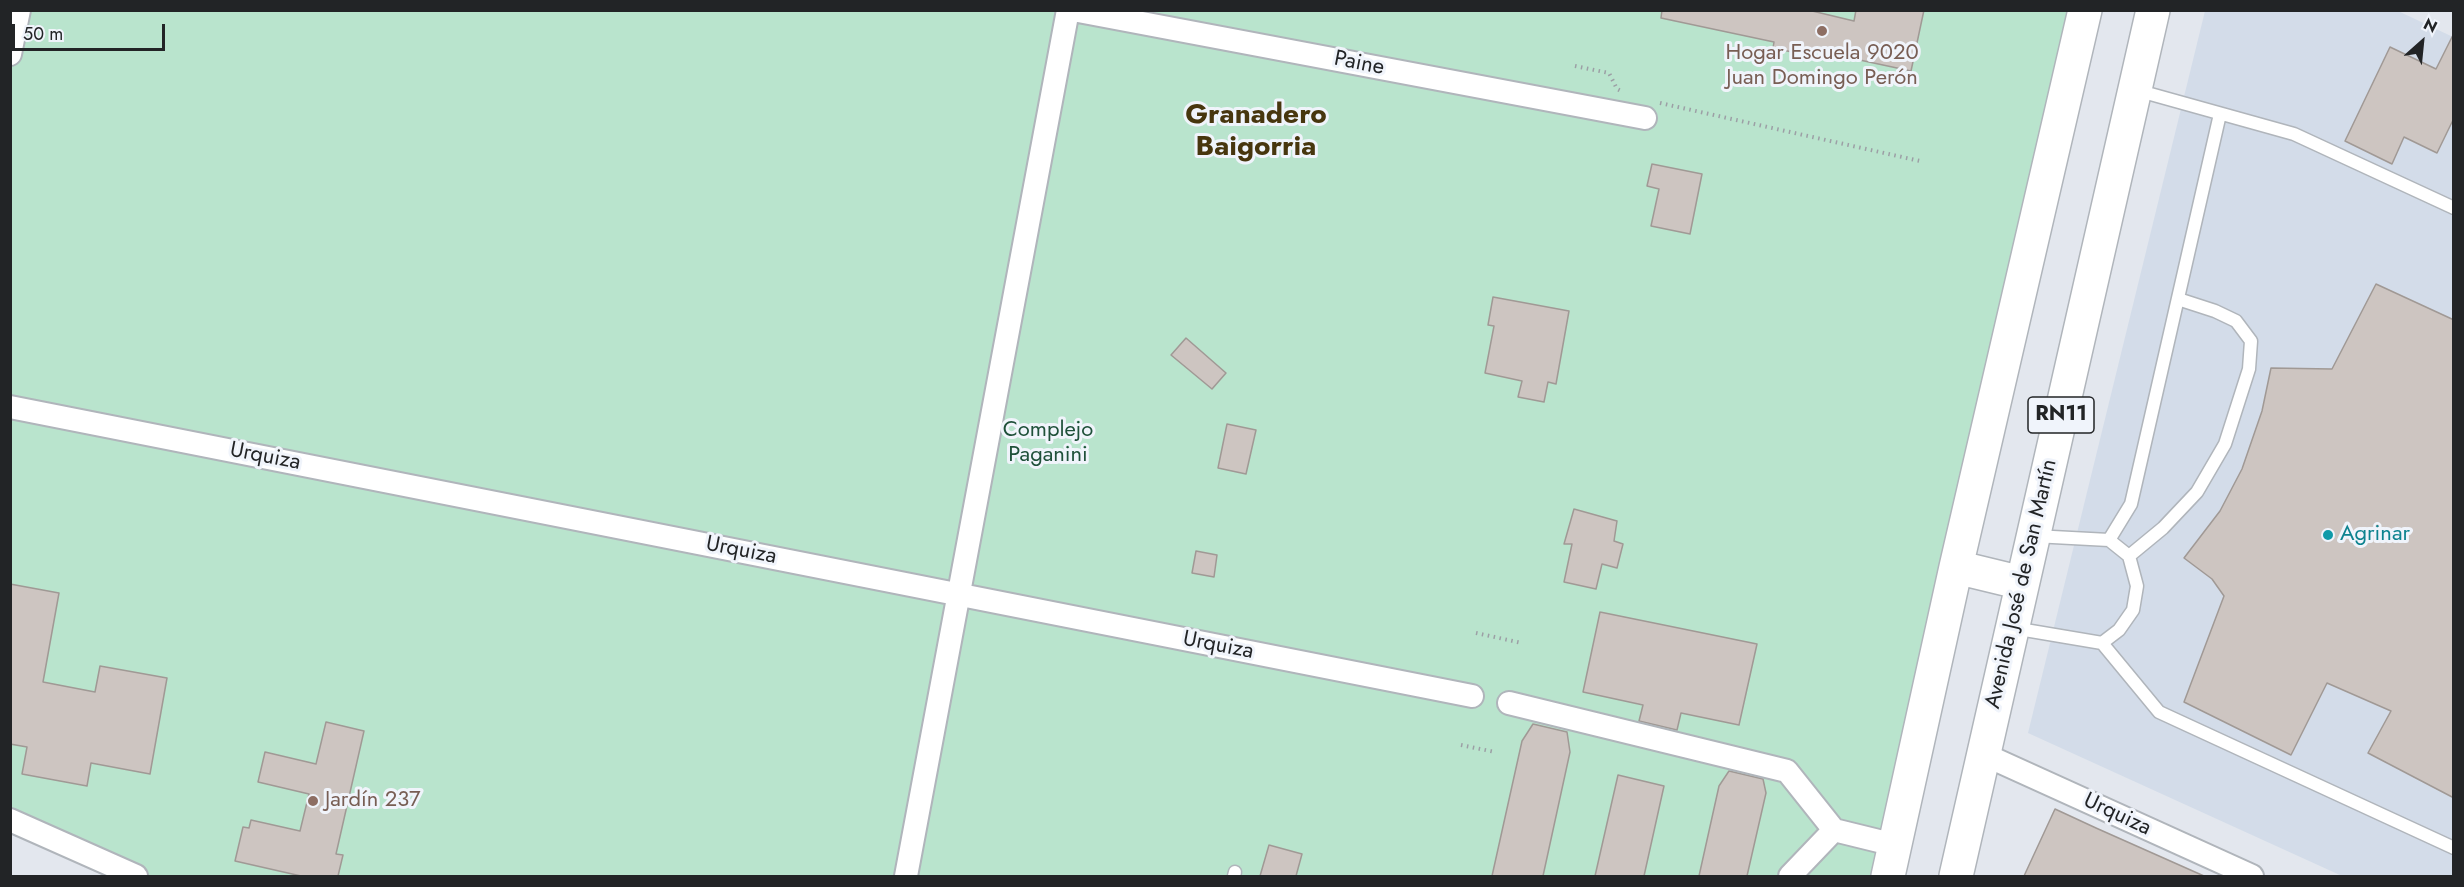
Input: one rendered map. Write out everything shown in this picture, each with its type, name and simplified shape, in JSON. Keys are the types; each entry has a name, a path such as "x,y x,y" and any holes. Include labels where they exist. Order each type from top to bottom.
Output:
{"main road":[{"name":"RN11","path":"1888,876 1956,567 2085,10"},
{"name":"Avenida José de San Martín","path":"1956,876 2153,10"},
{"path":"1956,567 2022,583"}],"street":[{"path":"10,54 19,10"},
{"path":"906,876 1068,10"},
{"name":"Paine","path":"1073,10 1647,109"},
{"name":"Urquiza","path":"10,407 1472,696"},
{"path":"1509,704 1787,771 1834,830 1895,845"},
{"name":"Urquiza","path":"1983,754 2252,876"},
{"path":"10,820 136,876"},
{"path":"1790,876 1834,830"}],"lane":[{"path":"2135,90 2294,134 2454,208"},
{"path":"2109,540 2131,504 2220,114"},
{"path":"2129,556 2163,528 2197,492 2225,444 2249,369 2251,341 2236,321 2215,311 2178,299"},
{"path":"2033,536 2109,540 2129,556 2137,586 2133,610 2119,630 2102,643"},
{"path":"2012,628 2102,643 2159,712 2454,849"}],"path":[{"path":"1575,66 1609,73 1617,89 1624,93"},
{"path":"1647,109 1920,161"},
{"path":"1476,633 1522,643"},
{"path":"1461,745 1495,752"}],"shaded area":[{"path":"2205,11 2398,11 2453,37 2453,876 2342,876 2028,733"}],"green space":[{"name":"Complejo Paganini","path":"19,11 2085,11 1888,876 136,876 11,820 10,55"}],"building":[{"name":"Hogar Escuela 9020 Juan Domingo Perón","path":"1662,10 1808,10 1854,21 1856,10 1924,10 1911,71 1813,50 1811,56 1773,48 1774,42 1661,18"},
{"path":"2454,33 2454,118 2437,153 2404,137 2392,164 2345,141 2390,47 2436,69"},
{"path":"1652,164 1702,174 1690,234 1651,226 1659,189 1647,186"},
{"name":"Agrinar","path":"2376,284 2454,320 2454,798 2368,753 2391,711 2327,683 2291,755 2184,702 2224,596 2212,579 2184,558 2220,511 2242,469 2262,411 2271,368 2332,369"},
{"path":"1493,297 1569,311 1556,384 1548,382 1544,402 1518,397 1522,381 1485,373 1494,326 1488,325"},
{"path":"1186,338 1226,373 1212,389 1171,355"},
{"path":"1227,424 1256,430 1246,474 1218,468"},
{"path":"1574,509 1617,521 1614,541 1623,544 1617,568 1602,564 1596,589 1564,582 1572,544 1564,544"},
{"path":"1196,551 1217,555 1214,577 1192,573"},
{"path":"10,584 59,593 43,682 95,692 100,666 167,678 150,774 91,763 87,786 22,774 27,747 10,744"},
{"path":"1600,612 1757,644 1739,725 1681,713 1677,730 1639,721 1643,705 1583,692"},
{"path":"326,722 364,731 336,854 343,855 338,876 301,876 235,861 243,827 249,828 251,820 300,831 309,794 258,782 265,752 316,764"},
{"path":"1533,724 1567,732 1570,752 1543,876 1492,876 1522,741"},
{"path":"1729,771 1763,779 1766,793 1747,876 1699,876 1719,786"},
{"path":"1618,775 1664,786 1644,876 1595,876"},
{"path":"2055,809 2096,828 2204,876 2024,876"},
{"path":"1269,845 1302,854 1296,876 1260,876"}],"place":[{"name":"Hogar Escuela 9020 Juan Domingo Perón","path":"1822,31"},
{"name":"Agrinar","path":"2328,535"},
{"name":"Jardín 237","path":"313,801"}],"district":[{"name":"Granadero Baigorria","path":"1256,132"}]}
